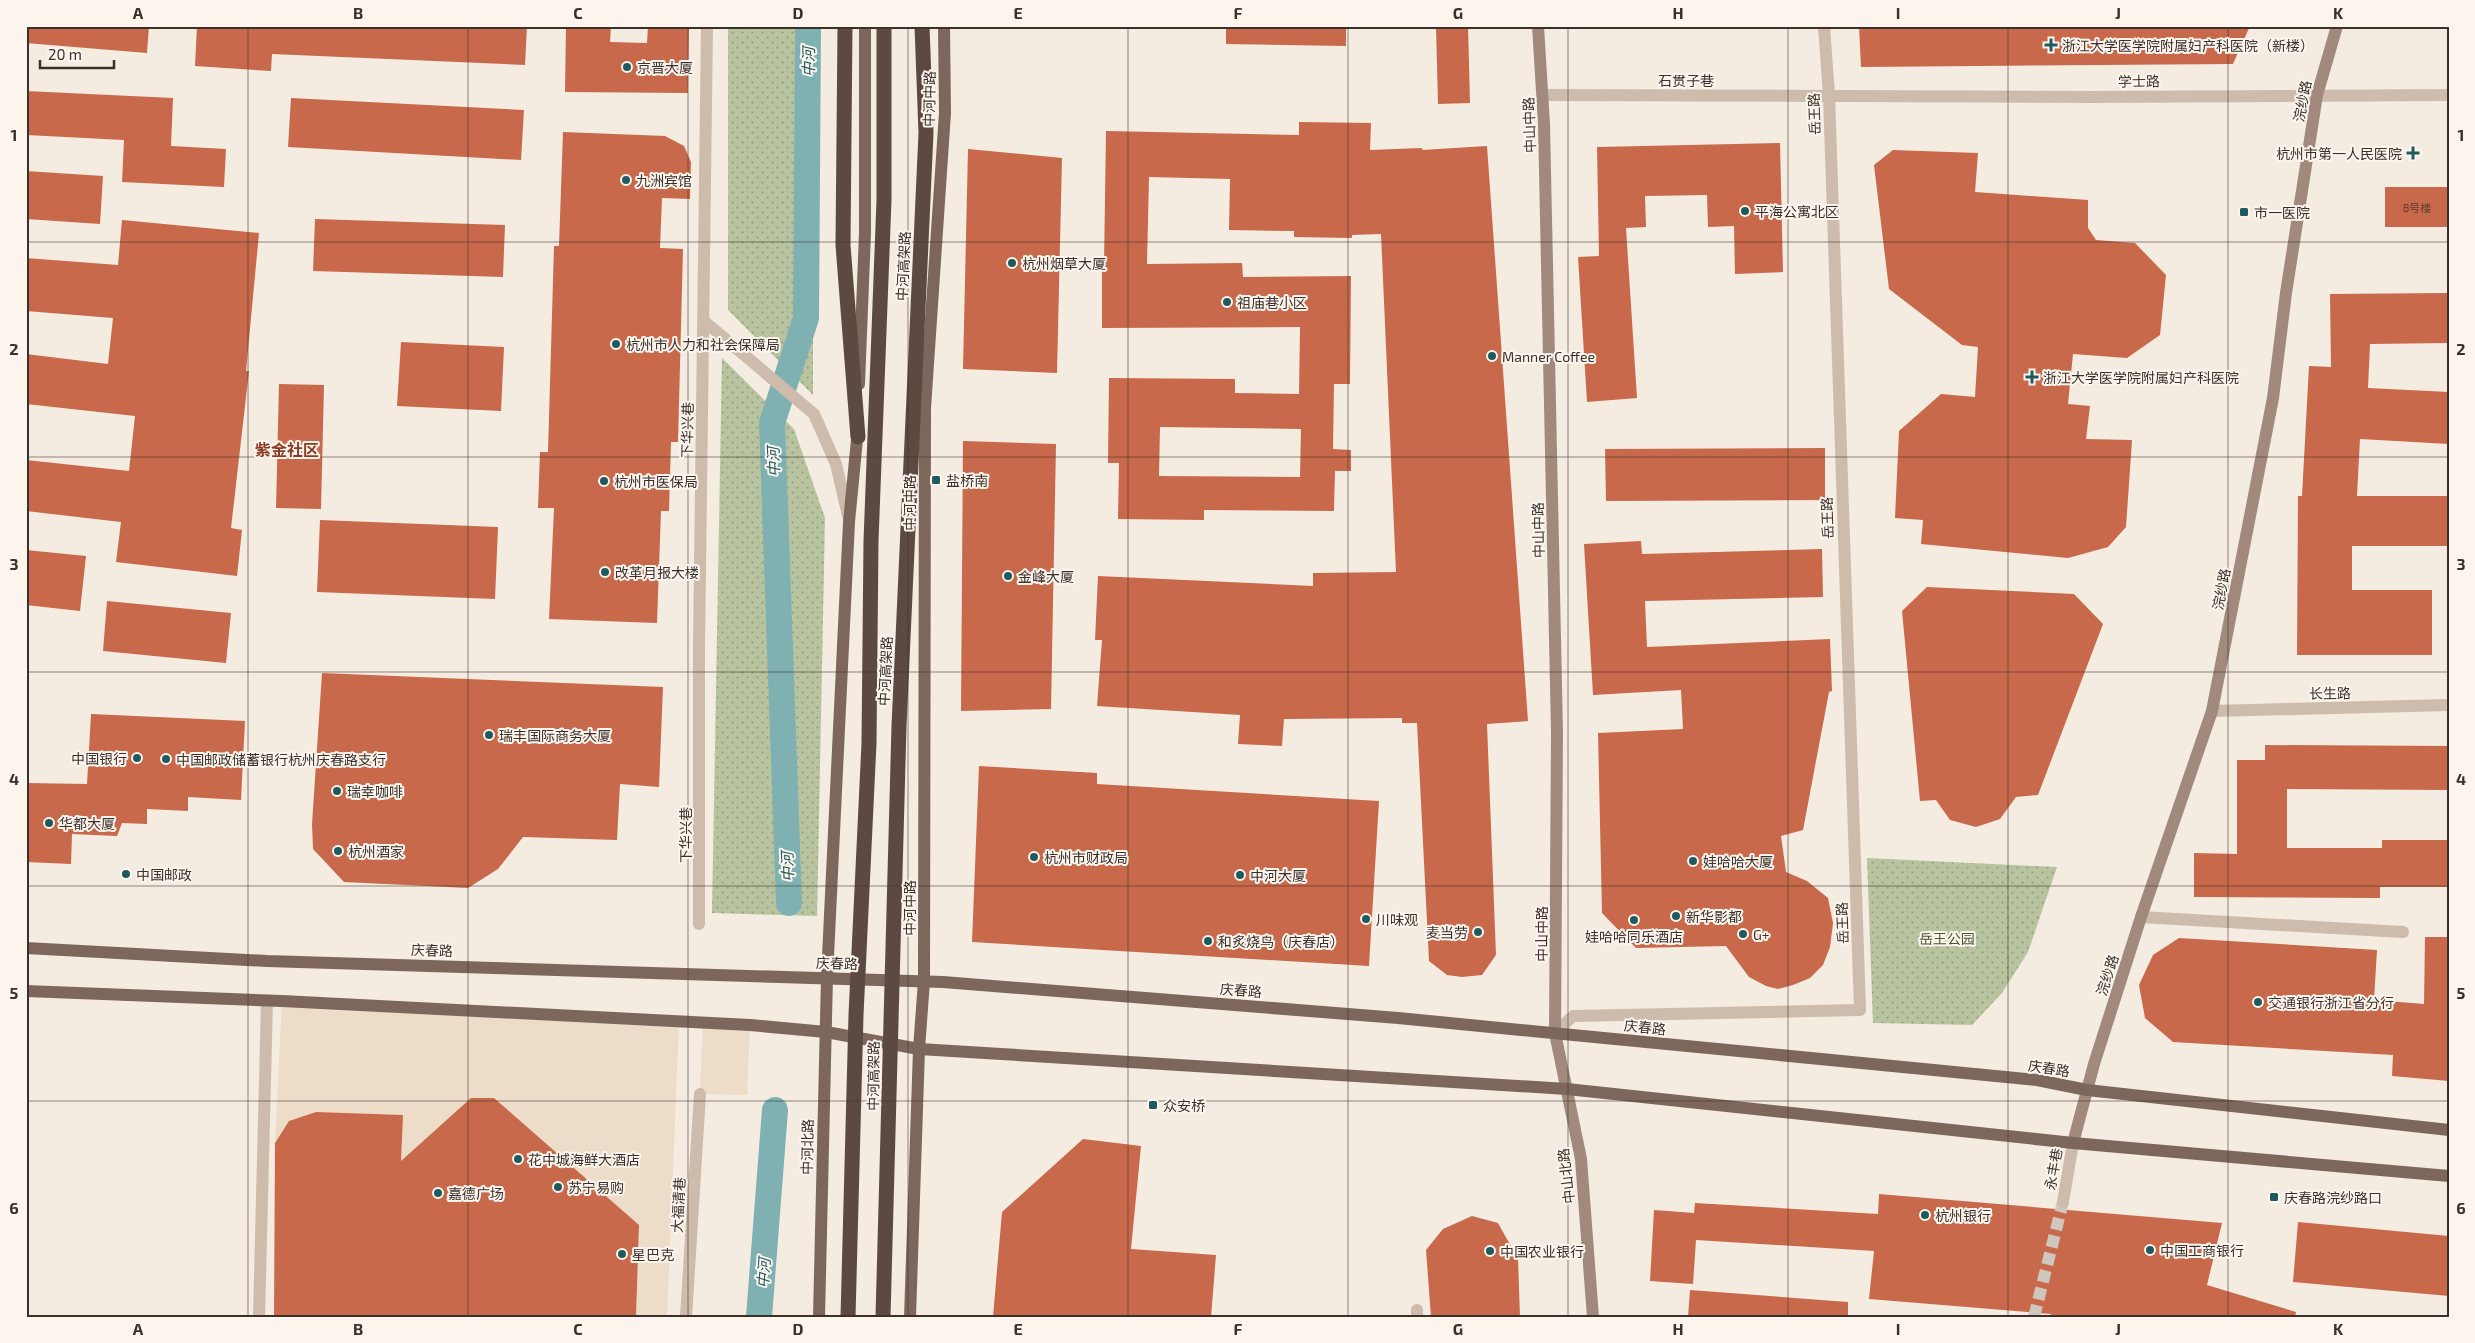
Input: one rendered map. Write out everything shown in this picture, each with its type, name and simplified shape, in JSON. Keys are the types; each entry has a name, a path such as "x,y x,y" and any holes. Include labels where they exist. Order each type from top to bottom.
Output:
{"highway":[{"path":"846,26 844,245 858,437"},
{"name":"中河高架路","path":"848,1317 856,1015 869,743 871,541 884,200 884,26"},
{"name":"中河高架路","path":"883,1317 899,726 926,133 922,26"}],"main road":[{"path":"827,977 849,522 858,437 864,232 865,26"},
{"name":"中河中路","path":"924,981 925,408 945,113 944,26"},
{"name":"中山中路","path":"1538,26 1543,95 1557,732 1555,1033"},
{"name":"浣纱路","path":"2073,1143 2087,1090 2141,917 2212,711 2273,398 2286,293 2317,95 2337,26"},
{"name":"庆春路","path":"26,948 267,961 924,981 1398,1018 2037,1080 2087,1090 2449,1130"},
{"name":"中河北路","path":"819,1317 827,977"},
{"path":"910,1317 919,1049 924,981"},
{"path":"26,991 703,1022 826,1032 919,1049 1567,1089 2073,1143 2449,1176"},
{"name":"中山北路","path":"1555,1033 1581,1158 1593,1317"}],"street":[{"name":"下华兴巷","path":"699,924 699,646 707,26"},
{"name":"岳王路","path":"1555,1033 1573,1016 1860,1010 1829,95 1824,26"},
{"name":"石贯子巷","path":"1543,95 1829,95"},
{"name":"学士路","path":"1829,95 2092,97 2449,95"},
{"path":"704,321 814,414 836,464 849,522"},
{"name":"长生路","path":"2212,711 2449,705"},
{"path":"2141,917 2403,932"},
{"path":"259,1317 267,1001"},
{"name":"大福清巷","path":"686,1317 700,1094"},
{"name":"永丰巷","path":"2062,1202 2073,1143"}],"green space":[{"path":"728,26 813,26 813,395 728,310"},
{"path":"722,358 794,429 825,518 817,916 712,913"},
{"name":"岳王公园","path":"1867,858 2057,867 2028,952 2002,993 1972,1025 1873,1023"}],"shaded area":[{"path":"282,1001 679,1021 667,1317 636,1317 639,1225 494,1098 471,1098 401,1161 402,1115 316,1112 289,1121 275,1143"},
{"path":"703,1022 750,1025 747,1095 700,1094"}],"building":[{"path":"26,26 149,26 147,53 26,43"},
{"path":"197,26 527,26 525,65 272,54 271,71 195,66"},
{"name":"京晋大厦","path":"566,26 611,26 610,42 647,43 648,26 689,26 688,93 565,92"},
{"path":"1226,26 1346,26 1346,46 1226,44"},
{"path":"1436,26 1468,26 1470,103 1438,104"},
{"name":"浙江大学医学院附属妇产科医院（新楼）","path":"1859,26 2250,26 2233,64 1861,67"},
{"path":"26,91 173,98 171,146 226,149 224,187 122,182 124,140 26,135"},
{"path":"291,98 524,110 521,160 288,147"},
{"path":"1299,122 1371,123 1370,150 1422,148 1422,150 1487,146 1528,721 1487,724 1496,955 1482,975 1462,977 1447,975 1429,961 1417,723 1402,723 1402,718 1284,719 1282,746 1238,744 1240,715 1097,706 1102,640 1095,640 1098,576 1313,586 1313,573 1396,572 1381,234 1352,235 1352,238 1294,237 1294,231 1229,230 1230,179 1149,177 1147,264 1242,263 1243,277 1351,276 1350,384 1334,384 1333,449 1351,450 1351,471 1335,471 1334,511 1204,510 1204,520 1118,519 1119,463 1108,463 1109,378 1235,379 1235,393 1299,394 1300,327 1102,328 1106,131 1299,135","holes":["1160,427 1301,429 1300,477 1159,476"]},
{"path":"563,132 665,136 684,146 691,162 690,199 662,198 660,248 683,249 678,442 671,442 669,511 661,511 657,623 549,619 554,508 538,508 540,452 548,452 554,246 559,246"},
{"name":"平海公寓北区","path":"1780,143 1783,272 1735,274 1734,226 1708,227 1707,195 1645,196 1646,227 1626,228 1637,398 1587,402 1578,257 1599,256 1597,147"},
{"name":"杭州烟草大厦","path":"968,149 1062,158 1057,373 963,369"},
{"path":"1893,150 1978,153 1975,192 2088,200 2088,228 2096,240 2135,243 2166,275 2160,335 2127,358 2073,354 2068,404 2090,406 2086,439 2132,440 2126,527 2108,547 2068,558 1921,544 1923,520 1895,518 1899,431 1941,394 1975,397 1978,347 1962,345 1889,289 1874,165"},
{"path":"26,171 103,176 100,224 26,219"},
{"path":"2385,187 2449,187 2449,227 2385,227"},
{"path":"315,219 505,225 503,277 313,271"},
{"path":"122,220 259,233 246,371 249,371 231,528 242,530 237,576 116,562 121,522 26,511 26,460 129,471 135,416 26,404 26,354 108,364 113,318 26,311 26,258 118,265"},
{"path":"2449,293 2449,343 2370,344 2368,388 2449,392 2449,444 2360,439 2357,496 2449,496 2449,546 2352,546 2352,590 2432,590 2432,655 2297,655 2298,496 2302,496 2309,366 2331,367 2330,294"},
{"path":"401,342 504,347 501,411 397,406"},
{"path":"279,384 324,385 321,509 276,508"},
{"name":"金峰大厦","path":"963,441 1056,444 1051,709 961,711"},
{"path":"1825,448 1825,500 1606,501 1605,449"},
{"path":"320,520 498,527 495,599 317,592"},
{"name":"娃哈哈大厦","path":"1641,541 1642,554 1822,549 1823,597 1645,601 1647,647 1830,639 1832,691 1829,692 1803,830 1781,836 1786,872 1807,881 1828,898 1833,923 1830,947 1823,965 1810,978 1793,985 1778,989 1766,986 1749,977 1726,946 1636,948 1602,913 1598,733 1683,729 1681,690 1593,695 1584,544"},
{"path":"26,550 86,556 80,611 26,605"},
{"path":"1927,587 2074,594 2103,624 2038,795 2016,797 2000,819 1976,827 1950,820 1936,800 1920,801 1902,611"},
{"path":"107,601 231,613 226,663 103,651"},
{"name":"瑞丰国际商务大厦","path":"322,673 663,687 659,787 620,784 617,840 523,837 498,869 468,888 344,882 313,849 312,824"},
{"name":"中国邮政储蓄银行杭州庆春路支行","path":"91,714 245,721 241,800 188,797 188,811 147,809 147,824 122,823 117,836 72,834 71,864 26,862 26,783 87,784"},
{"path":"2265,745 2449,746 2449,790 2287,789 2287,848 2382,848 2382,840 2449,840 2449,887 2380,887 2380,898 2194,897 2194,853 2237,854 2237,760 2265,760"},
{"name":"中河大厦","path":"979,766 1097,773 1097,784 1379,801 1369,966 972,942"},
{"name":"交通银行浙江省分行","path":"2425,937 2449,937 2449,1081 2392,1076 2393,1055 2173,1042 2145,1018 2139,985 2153,955 2179,938 2377,950 2374,1000 2424,1004"},
{"name":"嘉德广场","path":"471,1098 494,1098 639,1225 636,1317 274,1317 275,1143 289,1121 316,1112 403,1115 401,1161"},
{"path":"1083,1139 1141,1146 1131,1249 1216,1255 1211,1317 993,1317 1002,1212"},
{"path":"1879,1194 2222,1223 2207,1285 2296,1312 2295,1317 2050,1317 2051,1314 1869,1299 1874,1251 1696,1240 1693,1284 1650,1281 1654,1210 1694,1213 1695,1203 1878,1214"},
{"path":"1472,1216 1498,1223 1518,1259 1520,1317 1431,1317 1426,1250 1443,1229"},
{"path":"2298,1222 2449,1236 2449,1296 2293,1282"},
{"path":"1690,1290 1848,1302 1848,1317 1688,1317"}],"waterway":[{"name":"中河","path":"789,903 772,423 806,318 808,26"},
{"name":"中河","path":"759,1317 775,1110"}],"tunnel":[{"path":"2034,1317 2063,1202"}],"place":[{"name":"浙江大学医学院附属妇产科医院（新楼）","path":"2051,45"},
{"name":"京晋大厦","path":"627,67"},
{"name":"杭州市第一人民医院","path":"2413,153"},
{"name":"九洲宾馆","path":"626,180"},
{"name":"平海公寓北区","path":"1745,211"},
{"name":"市一医院","path":"2244,212"},
{"name":"杭州烟草大厦","path":"1012,263"},
{"name":"祖庙巷小区","path":"1227,302"},
{"name":"杭州市人力和社会保障局","path":"616,344"},
{"name":"Manner Coffee","path":"1492,356"},
{"name":"浙江大学医学院附属妇产科医院","path":"2032,377"},
{"name":"盐桥南","path":"936,480"},
{"name":"杭州市医保局","path":"604,481"},
{"name":"改革月报大楼","path":"605,572"},
{"name":"金峰大厦","path":"1008,576"},
{"name":"瑞丰国际商务大厦","path":"489,735"},
{"name":"中国银行","path":"137,758"},
{"name":"中国邮政储蓄银行杭州庆春路支行","path":"166,759"},
{"name":"瑞幸咖啡","path":"337,791"},
{"name":"华都大厦","path":"49,823"},
{"name":"杭州酒家","path":"338,851"},
{"name":"杭州市财政局","path":"1034,857"},
{"name":"娃哈哈大厦","path":"1693,861"},
{"name":"中国邮政","path":"126,874"},
{"name":"中河大厦","path":"1240,875"},
{"name":"新华影都","path":"1676,916"},
{"name":"川味观","path":"1366,919"},
{"name":"娃哈哈同乐酒店","path":"1634,920"},
{"name":"麦当劳","path":"1478,932"},
{"name":"G+","path":"1743,934"},
{"name":"和炙烧鸟（庆春店）","path":"1208,941"},
{"name":"交通银行浙江省分行","path":"2258,1002"},
{"name":"众安桥","path":"1153,1105"},
{"name":"花中城海鲜大酒店","path":"518,1159"},
{"name":"苏宁易购","path":"558,1187"},
{"name":"嘉德广场","path":"438,1193"},
{"name":"庆春路浣纱路口","path":"2274,1197"},
{"name":"杭州银行","path":"1925,1215"},
{"name":"中国工商银行","path":"2150,1250"},
{"name":"中国农业银行","path":"1490,1251"},
{"name":"星巴克","path":"622,1254"}],"district":[{"name":"紫金社区","path":"287,449"}]}
